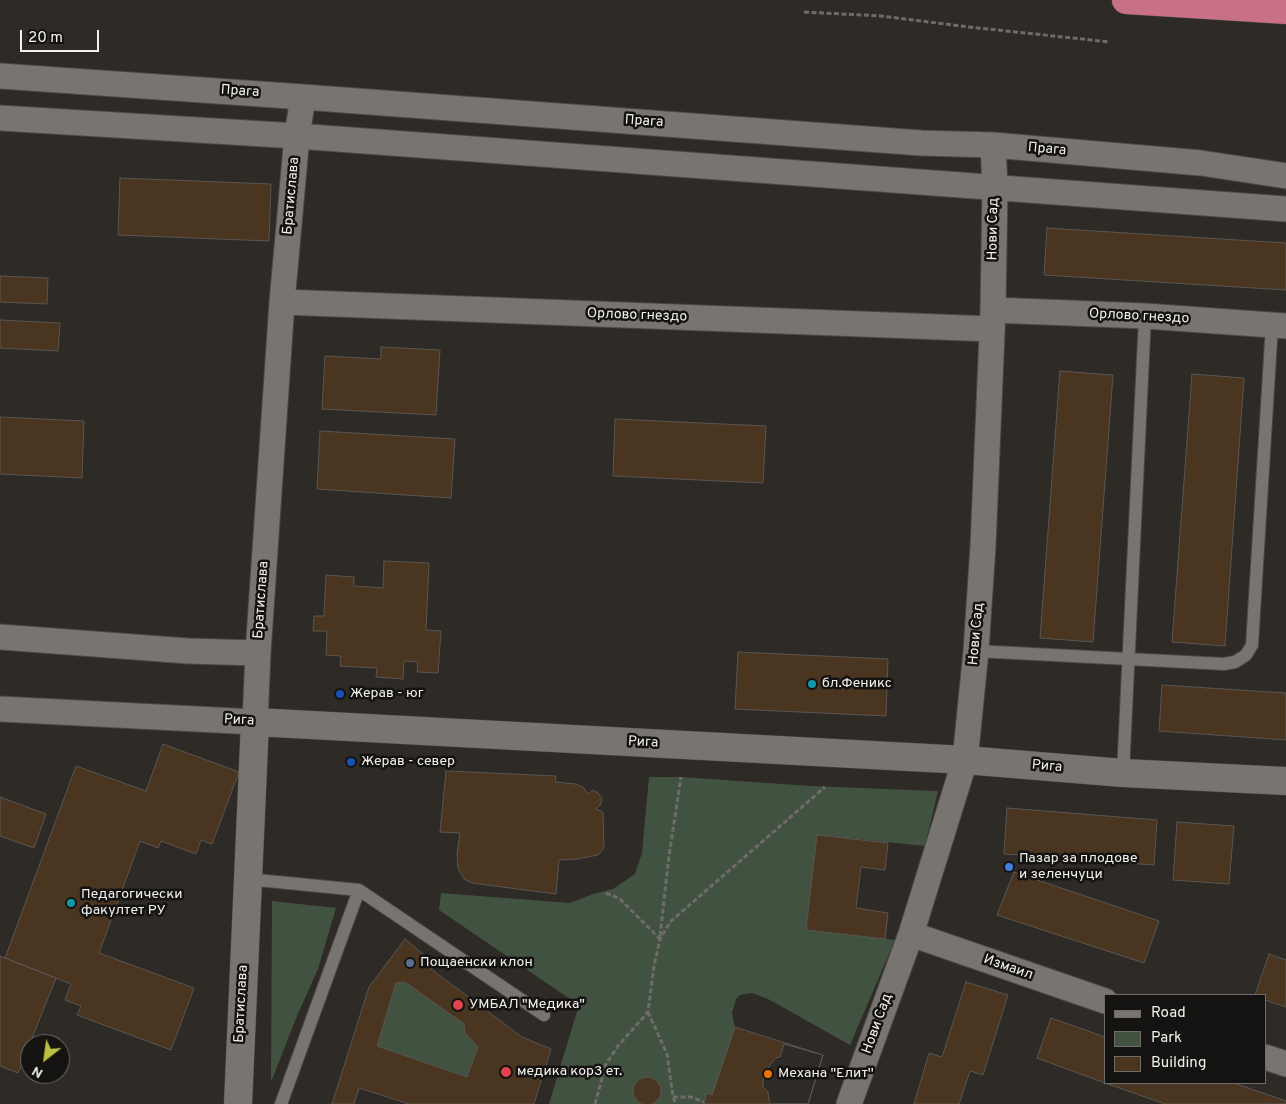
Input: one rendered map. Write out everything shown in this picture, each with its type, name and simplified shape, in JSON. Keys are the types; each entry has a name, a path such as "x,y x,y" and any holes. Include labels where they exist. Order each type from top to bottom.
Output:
{"highway":[{"path":"1126,0 1286,10"}],"street":[{"name":"Прага","path":"0,76 921,143 993,144 1201,164 1286,176"},
{"name":"Братислава","path":"238,1104 258,653 282,302 297,136 303,97"},
{"path":"0,118 297,136 1286,209"},
{"name":"Нови Сад","path":"849,1104 911,934 965,760 976,651 983,546 992,320 995,187 993,144"},
{"name":"Орлово гнездо","path":"282,302 992,320 1145,316 1279,325"},
{"path":"0,637 188,651 258,653"},
{"name":"Рига","path":"0,709 965,760 1123,773 1286,781"},
{"name":"Измаил","path":"911,934 1104,1001"},
{"path":"1266,1057 1286,1064"}],"lane":[{"path":"1123,773 1145,316"},
{"path":"976,651 1224,664 1235,662 1246,654 1252,645 1279,325"},
{"path":"248,878 359,890 544,1015"},
{"path":"281,1104 359,890"}],"path":[{"path":"804,12 881,16 969,28 1110,42"},
{"path":"595,1104 606,1064 618,1046 648,1012 654,966 660,939 669,856 681,777"},
{"path":"660,939 670,922 825,787"},
{"path":"606,893 620,899 660,939"},
{"path":"648,1012 667,1054 673,1098 676,1104"},
{"path":"673,1098 691,1097 702,1103"}],"green space":[{"path":"649,777 681,777 811,786 938,791 925,846 817,835 806,930 895,940 850,1045 768,999 752,993 740,995 736,999 732,1013 735,1027 710,1104 549,1104 579,1005 439,910 441,893 570,903 613,889 635,874 642,853"},
{"path":"272,901 336,908 318,969 271,1082"},
{"path":"405,982 464,1024 465,1033 478,1047 467,1077 377,1046 396,983"}],"building":[{"path":"120,178 271,184 269,241 118,235"},
{"path":"1047,228 1286,243 1286,290 1044,275"},
{"path":"0,276 48,278 47,304 0,302"},
{"path":"0,320 60,323 58,351 0,348"},
{"path":"381,347 440,350 436,415 322,409 325,356 381,359"},
{"path":"1060,371 1113,375 1093,642 1040,638"},
{"path":"1192,374 1244,378 1225,646 1172,642"},
{"path":"0,417 84,421 82,478 0,474"},
{"path":"615,419 766,426 763,483 613,476"},
{"path":"320,431 455,439 451,498 317,489"},
{"path":"384,561 429,563 426,630 441,631 438,673 417,672 418,662 404,661 403,679 376,677 377,668 340,666 341,656 326,655 327,631 313,631 314,616 324,616 326,575 354,577 354,586 383,588"},
{"name":"бл.Феникс","path":"738,652 888,659 886,716 735,709"},
{"path":"1162,685 1286,693 1286,740 1159,731"},
{"name":"Педагогически факултет РУ","path":"163,744 239,772 212,844 201,840 196,854 161,841 158,848 140,841 99,953 194,988 171,1050 77,1015 81,1006 65,1000 71,984 5,958 76,766 146,791"},
{"path":"446,771 556,776 555,782 576,784 583,787 588,794 593,790 602,798 601,804 596,809 603,812 604,848 598,855 559,860 556,894 472,883 464,879 458,868 457,854 460,833 440,832"},
{"path":"0,797 46,814 34,848 0,836"},
{"path":"1007,808 1157,820 1154,865 1004,854"},
{"path":"1177,822 1234,826 1229,884 1173,880"},
{"path":"817,835 888,843 885,870 861,867 856,908 888,913 885,939 806,930"},
{"path":"1014,872 1159,921 1144,963 997,915"},
{"name":"УМБАЛ \"Медика\"","path":"405,939 437,966 431,969 522,1037 551,1049 534,1104 409,1104 359,1088 354,1104 332,1104 369,987","holes":["405,982 464,1024 465,1033 478,1047 467,1077 377,1046 396,983"]},
{"path":"1269,954 1286,960 1286,1007 1266,1000 1266,994 1255,994"},
{"path":"0,956 56,978 34,1034 20,1034 20,1068 18,1073 0,1066"},
{"path":"966,982 1008,995 983,1075 970,1071 959,1104 914,1104 929,1053 942,1057"},
{"path":"1051,1018 1104,1037 1104,1083 1037,1058"},
{"name":"Механа \"Елит''","path":"735,1027 823,1055 808,1104 704,1104 707,1093 712,1095"},
{"path":"784,1044 823,1055 808,1104 770,1104 768,1092 763,1087 766,1071 775,1058 780,1057"},
{"path":"647,1077 657,1081 661,1091 657,1101 647,1105 637,1101 633,1091 637,1081"},
{"path":"1108,1084 1237,1084 1286,1101 1286,1104 1165,1104"}],"place":[{"name":"бл.Феникс","path":"812,684"},
{"name":"Жерав - юг","path":"340,694"},
{"name":"Жерав - север","path":"351,762"},
{"name":"Пазар за плодове и зеленчуци","path":"1009,867"},
{"name":"Педагогически факултет РУ","path":"71,903"},
{"name":"Пощаенски клон","path":"410,963"},
{"name":"УМБАЛ \"Медика\"","path":"458,1005"},
{"name":"медика кор3 ет.","path":"506,1072"},
{"name":"Механа \"Елит''","path":"768,1074"}]}
